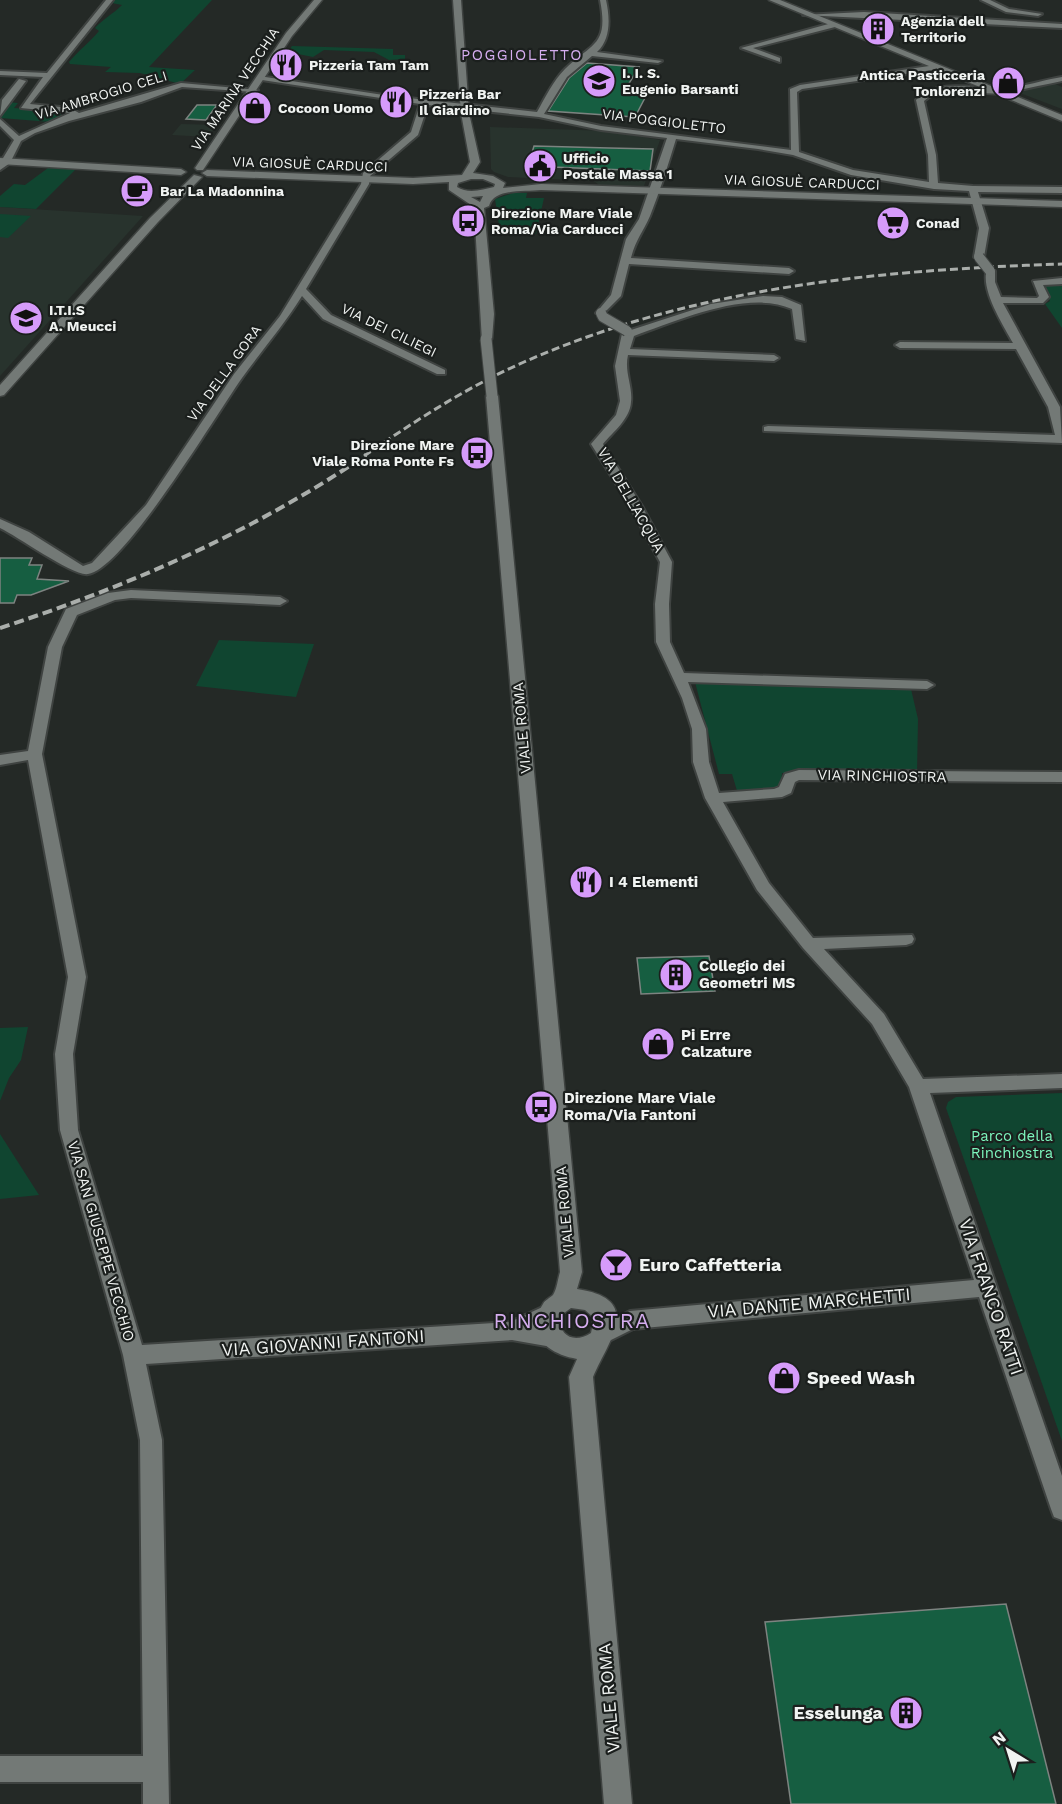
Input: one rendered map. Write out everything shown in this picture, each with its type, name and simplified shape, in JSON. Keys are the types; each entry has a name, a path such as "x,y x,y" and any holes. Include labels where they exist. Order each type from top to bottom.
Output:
{"main road":[{"name":"VIA MARINA VECCHIA","path":"0,392 105,274 201,173 289,35 318,0"},
{"path":"457,0 464,105 476,162 501,186 485,199 485,204 479,206 458,192 451,184 462,178 476,162"},
{"path":"773,0 1062,118"},
{"path":"2,163 181,173"},
{"name":"VIA MARINA VECCHIA","path":"105,274 114,260 173,194 181,173"},
{"name":"VIA GIOSUÈ CARDUCCI","path":"181,173 413,182 483,177 541,187 1062,204"},
{"name":"VIA GIOSUÈ CARDUCCI","path":"413,182 478,194 541,187"},
{"name":"VIALE ROMA","path":"479,206 488,314 486,339 571,1272 555,1307 548,1330 581,1377 618,1804"},
{"name":"VIALE ROMA","path":"571,1272 606,1322 581,1377"},
{"path":"555,1307 571,1298 594,1305"},
{"path":"555,1341 576,1349 599,1340"}],"street":[{"path":"95,111 24,106 46,75 110,0"},
{"path":"539,115 572,65 596,51 605,27 606,12 603,0"},
{"path":"984,0 1008,11 1062,19"},
{"path":"807,15 851,14 1062,26"},
{"path":"777,60 745,48 832,25"},
{"path":"590,54 658,61"},
{"path":"795,153 793,91 800,87 936,67"},
{"path":"0,73 46,75"},
{"name":"VIA POGGIOLETTO","path":"262,78 539,115 602,128 672,137 720,140 795,153 851,172 934,186 972,189 1062,190"},
{"path":"934,186 932,155 920,100 924,93 935,90 996,91 1062,79"},
{"path":"0,114 6,100 22,81"},
{"name":"VIA AMBROGIO CELI","path":"18,140 32,130 182,85 254,90"},
{"name":"VIA DELLA GORA","path":"0,523 25,535 78,569 86,571 97,566 150,507 238,376 284,317 365,184 366,175 415,133 426,101"},
{"path":"66,119 75,113 70,110"},
{"path":"0,121 18,140 2,163"},
{"path":"672,137 655,192 644,219 631,239 616,296 601,313 603,317 628,333 683,316 770,298 786,300 797,307 801,339"},
{"path":"768,429 1062,439 1058,407 1020,346 997,300 990,282 990,271 979,257 984,228 972,189"},
{"path":"625,261 789,271"},
{"path":"997,300 1039,301 1044,297 1037,283 1062,281"},
{"name":"VIA DEI CILIEGI","path":"300,288 327,317 441,372"},
{"name":"VIA DELL'ACQUA","path":"628,333 620,366 626,401 621,416 597,444 636,506 666,562 662,604 663,642 689,698 699,729 701,762 714,798 763,886 808,944 878,1019 918,1086"},
{"path":"900,345 1020,346"},
{"path":"624,352 774,358"},
{"name":"VIA SAN GIUSEPPE VECCHIO","path":"156,1804 151,1440 134,1355 69,1130 64,1054 77,977 41,796 35,754 55,646 71,612 113,596 131,594 280,601"},
{"path":"679,677 927,685"},
{"path":"0,760 35,754"},
{"name":"VIA RINCHIOSTRA","path":"714,798 777,794 786,790 790,776 799,775 1062,777"},
{"path":"808,944 906,939"},
{"path":"918,1086 1062,1081"},
{"name":"VIA FRANCO RATTI","path":"918,1086 1062,1509"},
{"name":"VIA DANTE MARCHETTI","path":"630,1320 988,1287"},
{"path":"594,1305 630,1320"},
{"name":"VIA GIOVANNI FANTONI","path":"512,1331 555,1307"},
{"path":"599,1340 630,1320"},
{"name":"VIA GIOVANNI FANTONI","path":"134,1355 512,1331 555,1341"},
{"path":"0,1769 155,1769"}],"shaded area":[{"path":"1048,81 1062,87 1062,109 1012,90"},
{"path":"181,124 217,125 208,137 172,135"},
{"path":"490,127 608,131 660,140 644,186 599,185 594,181 508,177 494,172 491,169"},
{"name":"I.T.I.S A. Meucci","path":"0,207 143,216 0,376"}],"green space":[{"path":"115,0 212,0 149,67 195,70 180,84 140,73 105,72 111,67 70,64 69,62 99,31 95,28 122,5 112,3"},
{"path":"292,46 393,49 393,55 405,55 405,59 389,60 374,52 324,50 313,57 288,52"},
{"path":"6,102 18,103 14,108 62,111 59,119 51,122 0,118"},
{"path":"48,168 76,169 36,209 0,207 0,196 14,184 25,185"},
{"path":"513,193 527,193 526,198 544,198 536,234 500,232 495,199"},
{"path":"0,214 31,216 8,238 0,237"},
{"path":"1062,283 1062,328 1045,304 1050,301 1041,285"},
{"path":"219,640 314,644 296,697 196,686"},
{"path":"695,682 911,689 918,719 917,774 782,773 781,789 738,794 732,774 719,774"},
{"path":"28,1027 21,1060 9,1078 0,1101 0,1028"},
{"name":"Parco della Rinchiostra","path":"1062,1093 1062,1441 946,1108 948,1102 956,1097"},
{"path":"0,1134 39,1195 0,1199"}],"building":[{"name":"I. I. S. Eugenio Barsanti","path":"587,63 639,67 625,90 648,92 635,117 548,111 569,78"},
{"path":"197,105 217,105 206,120 186,119"},
{"path":"534,146 653,149 650,171 528,166"},
{"path":"0,558 32,558 29,565 42,565 37,579 69,581 31,595 17,595 14,603 0,603"},
{"name":"Collegio dei Geometri MS","path":"709,956 715,991 641,994 637,958"},
{"name":"Esselunga","path":"1006,1604 1056,1804 791,1804 765,1622"}],"railway":[{"path":"364,456 402,430 482,382 524,362 588,337 654,316 788,287 856,278 924,271 1062,264"},
{"path":"0,628 96,594 189,555 279,509 366,455"}],"place":[{"name":"Agenzia dell Territorio","path":"878,29"},
{"name":"Pizzeria Tam Tam","path":"286,65"},
{"name":"I. I. S. Eugenio Barsanti","path":"599,81"},
{"name":"Antica Pasticceria Tonlorenzi","path":"1008,83"},
{"name":"Pizzeria Bar Il Giardino","path":"396,102"},
{"name":"Cocoon Uomo","path":"255,108"},
{"name":"Ufficio Postale Massa 1","path":"540,166"},
{"name":"Bar La Madonnina","path":"137,191"},
{"name":"Direzione Mare Viale Roma/Via Carducci","path":"468,221"},
{"name":"Conad","path":"893,223"},
{"name":"I.T.I.S A. Meucci","path":"26,318"},
{"name":"Direzione Mare Viale Roma Ponte Fs","path":"477,453"},
{"name":"I 4 Elementi","path":"586,882"},
{"name":"Collegio dei Geometri MS","path":"676,975"},
{"name":"Pi Erre Calzature","path":"658,1044"},
{"name":"Direzione Mare Viale Roma/Via Fantoni","path":"541,1107"},
{"name":"Euro Caffetteria","path":"616,1265"},
{"name":"Speed Wash","path":"784,1378"},
{"name":"Esselunga","path":"906,1713"}],"district":[{"name":"POGGIOLETTO","path":"522,55"},
{"name":"RINCHIOSTRA","path":"572,1321"}]}
